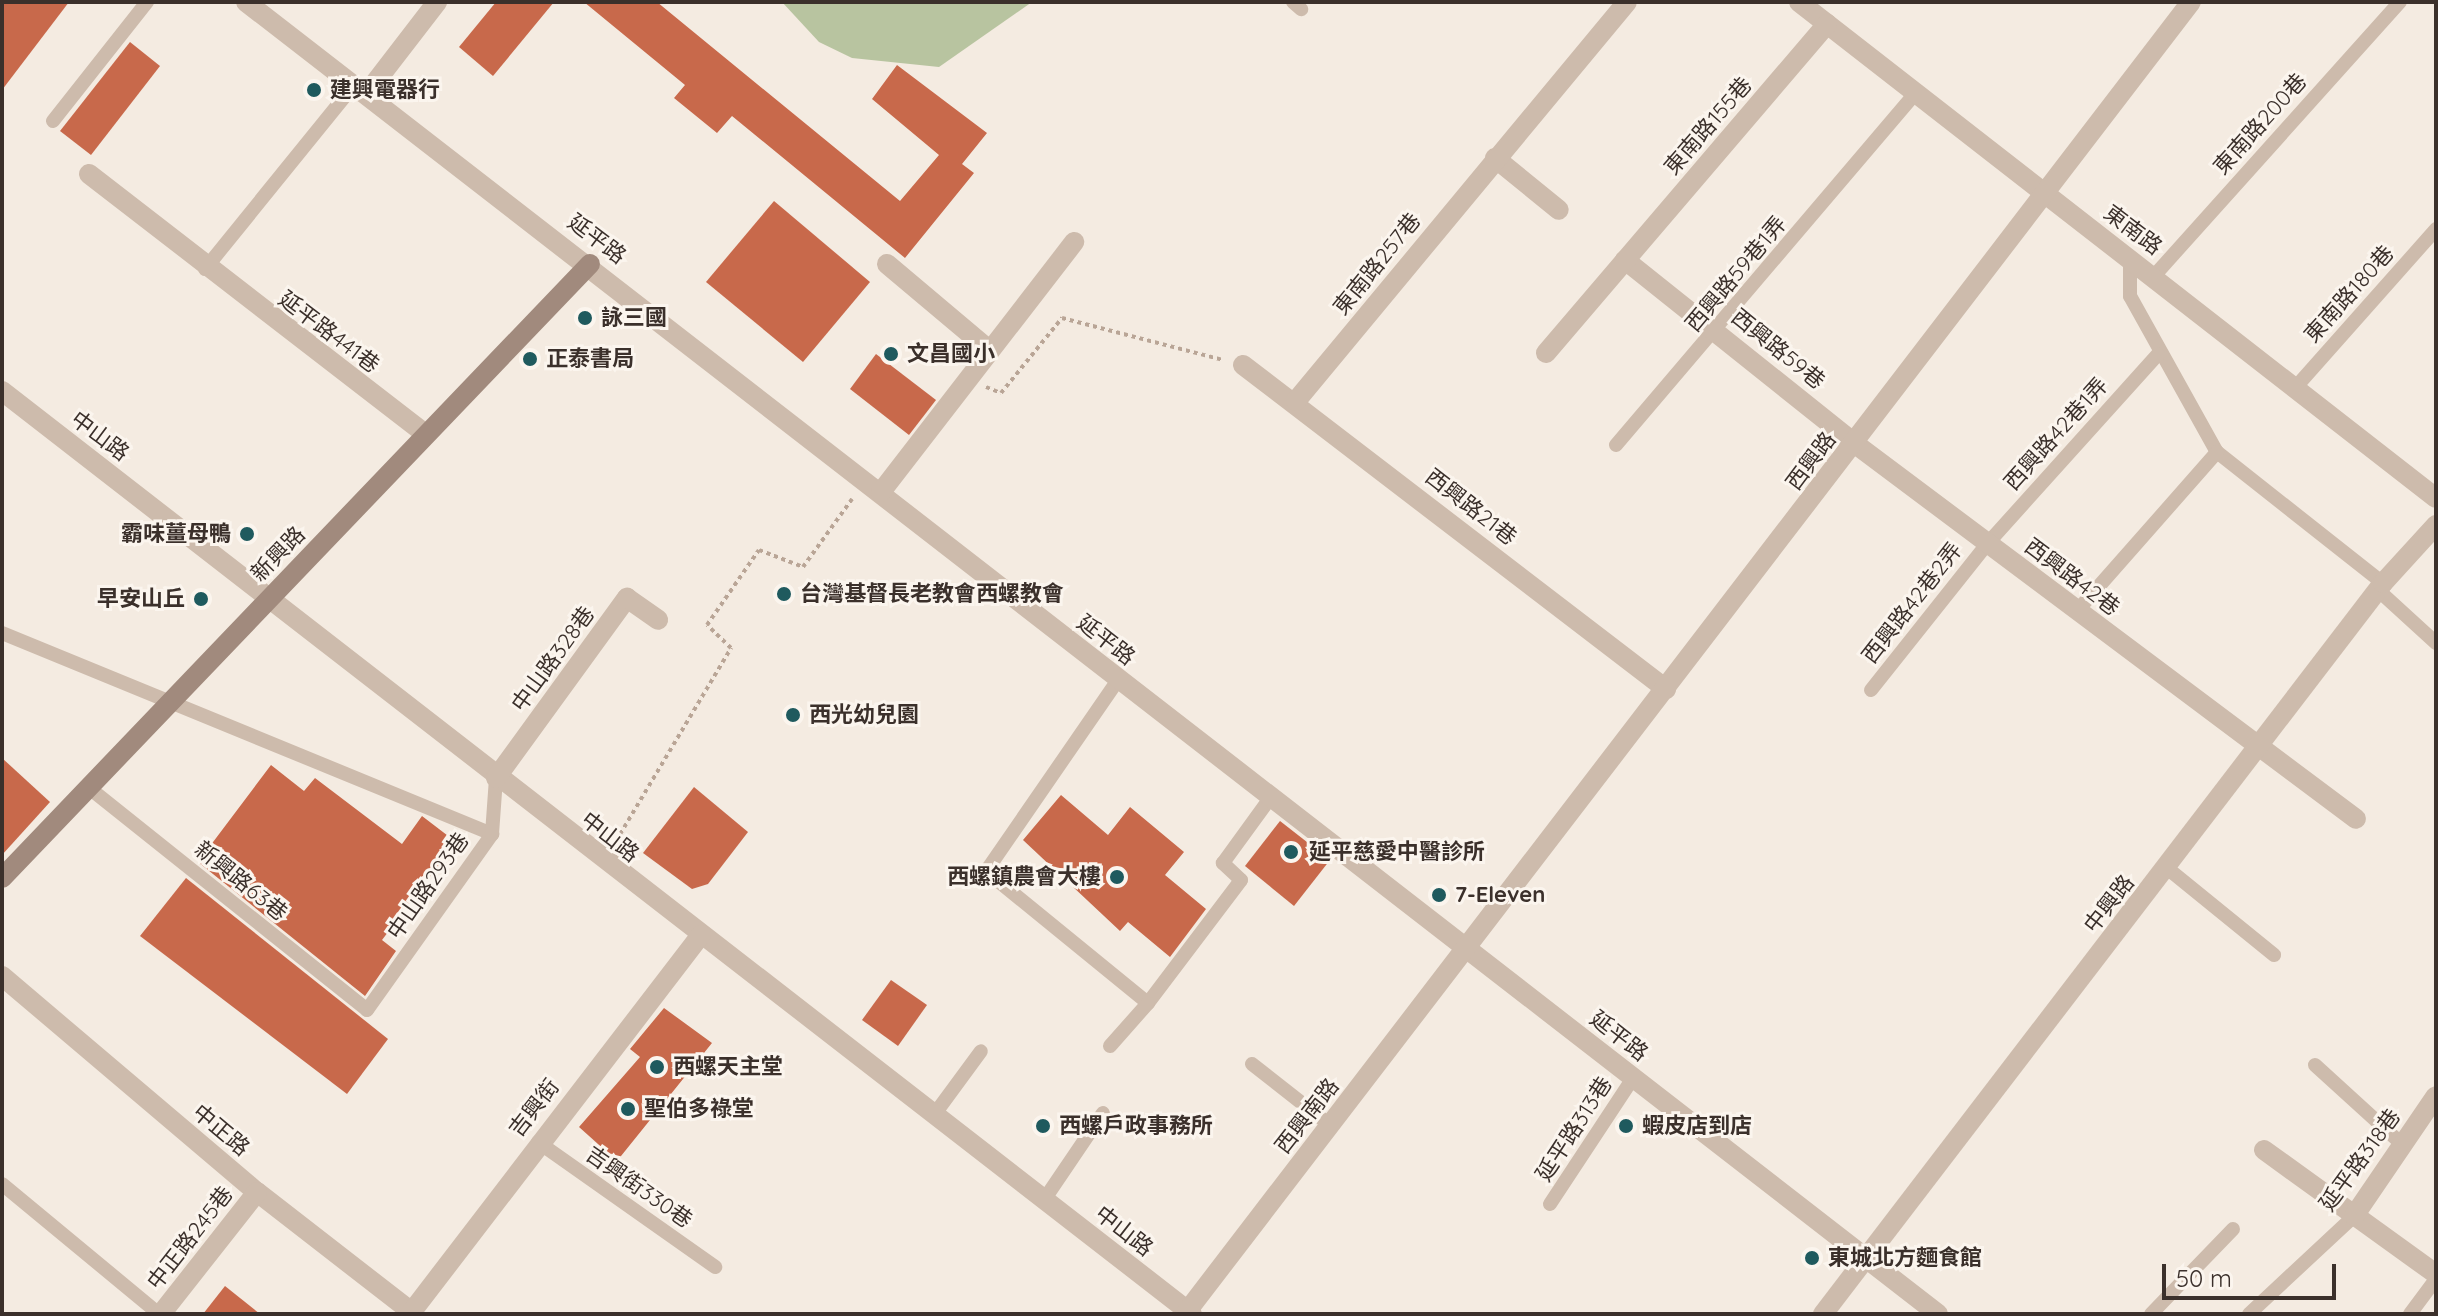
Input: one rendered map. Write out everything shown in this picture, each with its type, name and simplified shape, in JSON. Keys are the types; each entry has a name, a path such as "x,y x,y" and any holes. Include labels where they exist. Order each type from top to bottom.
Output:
{"street":[{"name":"延平路","path":"246,2 590,264 1118,680 1938,1314"},
{"path":"361,89 437,2"},
{"name":"東南路257巷","path":"1296,401 1627,2"},
{"name":"東南路","path":"1799,2 2436,498"},
{"name":"西興路","path":"1467,948 2047,195 2191,2"},
{"name":"東南路155巷","path":"1546,353 1827,24"},
{"path":"1495,158 1559,210"},
{"name":"延平路441巷","path":"89,174 205,269 425,434"},
{"path":"873,486 965,380 1074,242"},
{"name":"西興路59巷","path":"1625,260 1718,330 1854,443"},
{"name":"新興路","path":"2,878 590,264"},
{"path":"887,264 989,350"},
{"name":"西興路21巷","path":"1243,365 1296,401 1666,689"},
{"name":"中山路","path":"2,391 270,597 603,863 701,935 1188,1313"},
{"name":"西興路42巷","path":"1854,443 2356,819"},
{"name":"中興路","path":"1823,1314 2380,587 2436,525"},
{"name":"中山路328巷","path":"496,778 627,598 658,620"},
{"name":"吉興街","path":"412,1313 538,1142 701,935"},
{"name":"西興南路","path":"1188,1313 1467,948"},
{"name":"中正路","path":"2,976 257,1192 412,1313"},
{"name":"延平路318巷","path":"2354,1216 2436,1096"},
{"path":"2264,1150 2436,1277"},
{"name":"中正路245巷","path":"160,1314 257,1192"}],"lane":[{"path":"53,121 147,2"},
{"name":"東南路200巷","path":"2154,276 2400,2"},
{"path":"205,269 361,89"},
{"name":"西興路59巷1弄","path":"1616,445 1718,330 1917,91"},
{"name":"東南路180巷","path":"2295,388 2436,229"},
{"path":"2130,258 2130,296 2158,354 2217,452 2380,587 2436,643"},
{"name":"西興路42巷1弄","path":"1988,543 2158,354"},
{"path":"2077,611 2217,452"},
{"name":"西興路42巷2弄","path":"1871,690 1988,543"},
{"path":"2,633 166,705 492,834"},
{"path":"1118,680 986,871 1148,1003"},
{"name":"中山路293巷","path":"367,1010 492,834 496,778"},
{"name":"新興路63巷","path":"88,787 367,1010"},
{"path":"1110,1046 1148,1003 1241,880 1223,863 1271,797"},
{"path":"2167,868 2274,955"},
{"path":"934,1115 981,1051"},
{"path":"1252,1064 1331,1126"},
{"path":"2315,1065 2403,1145"},
{"name":"延平路313巷","path":"1550,1204 1633,1078"},
{"path":"1044,1200 1103,1113"},
{"name":"吉興街330巷","path":"538,1142 715,1267"},
{"path":"2,1184 160,1314"},
{"name":"延平路318巷","path":"2249,1314 2354,1216"},
{"path":"2151,1314 2233,1229"},
{"path":"2410,1314 2436,1277"}],"path":[{"path":"965,380 1001,393 1062,318 1243,365"},
{"path":"603,863 731,648 707,625 759,550 803,567 873,486"}],"green space":[{"path":"782,2 1032,2 939,67 852,58 819,42"}],"building":[{"path":"2,2 69,2 2,90"},
{"path":"496,2 554,2 493,76 459,47"},
{"path":"584,2 657,2 900,201 939,155 872,99 897,65 987,133 962,164 974,173 905,258 732,116 717,133 674,98 685,85"},
{"path":"130,42 160,66 91,155 60,131"},
{"path":"774,201 870,282 803,362 706,282"},
{"path":"876,354 936,400 909,435 850,389"},
{"path":"2,758 50,802 2,855"},
{"path":"271,765 304,791 315,778 402,844 422,816 456,842 382,940 396,951 365,996 198,862"},
{"path":"694,787 748,832 708,884 692,889 643,853"},
{"name":"西螺鎮農會大樓","path":"1061,795 1108,835 1130,807 1184,852 1165,875 1206,909 1170,957 1128,922 1120,931 1023,840"},
{"path":"1280,821 1330,860 1294,906 1245,866"},
{"path":"186,878 388,1039 347,1094 140,936"},
{"path":"891,980 927,1005 898,1046 862,1020"},
{"path":"664,1008 712,1043 617,1161 579,1127 640,1057 630,1049"},
{"path":"225,1286 260,1314 203,1314"}],"place":[{"name":"建興電器行","path":"314,90"},
{"name":"詠三國","path":"585,318"},
{"name":"文昌國小","path":"891,354"},
{"name":"正泰書局","path":"530,359"},
{"name":"霸味薑母鴨","path":"247,534"},
{"name":"台灣基督長老教會西螺教會","path":"784,594"},
{"name":"早安山丘","path":"201,599"},
{"name":"西光幼兒園","path":"793,715"},
{"name":"延平慈愛中醫診所","path":"1291,852"},
{"name":"西螺鎮農會大樓","path":"1117,877"},
{"name":"7-Eleven","path":"1439,895"},
{"name":"西螺天主堂","path":"657,1067"},
{"name":"聖伯多祿堂","path":"628,1109"},
{"name":"西螺戶政事務所","path":"1043,1126"},
{"name":"蝦皮店到店","path":"1626,1126"},
{"name":"東城北方麵食館","path":"1812,1258"}]}
